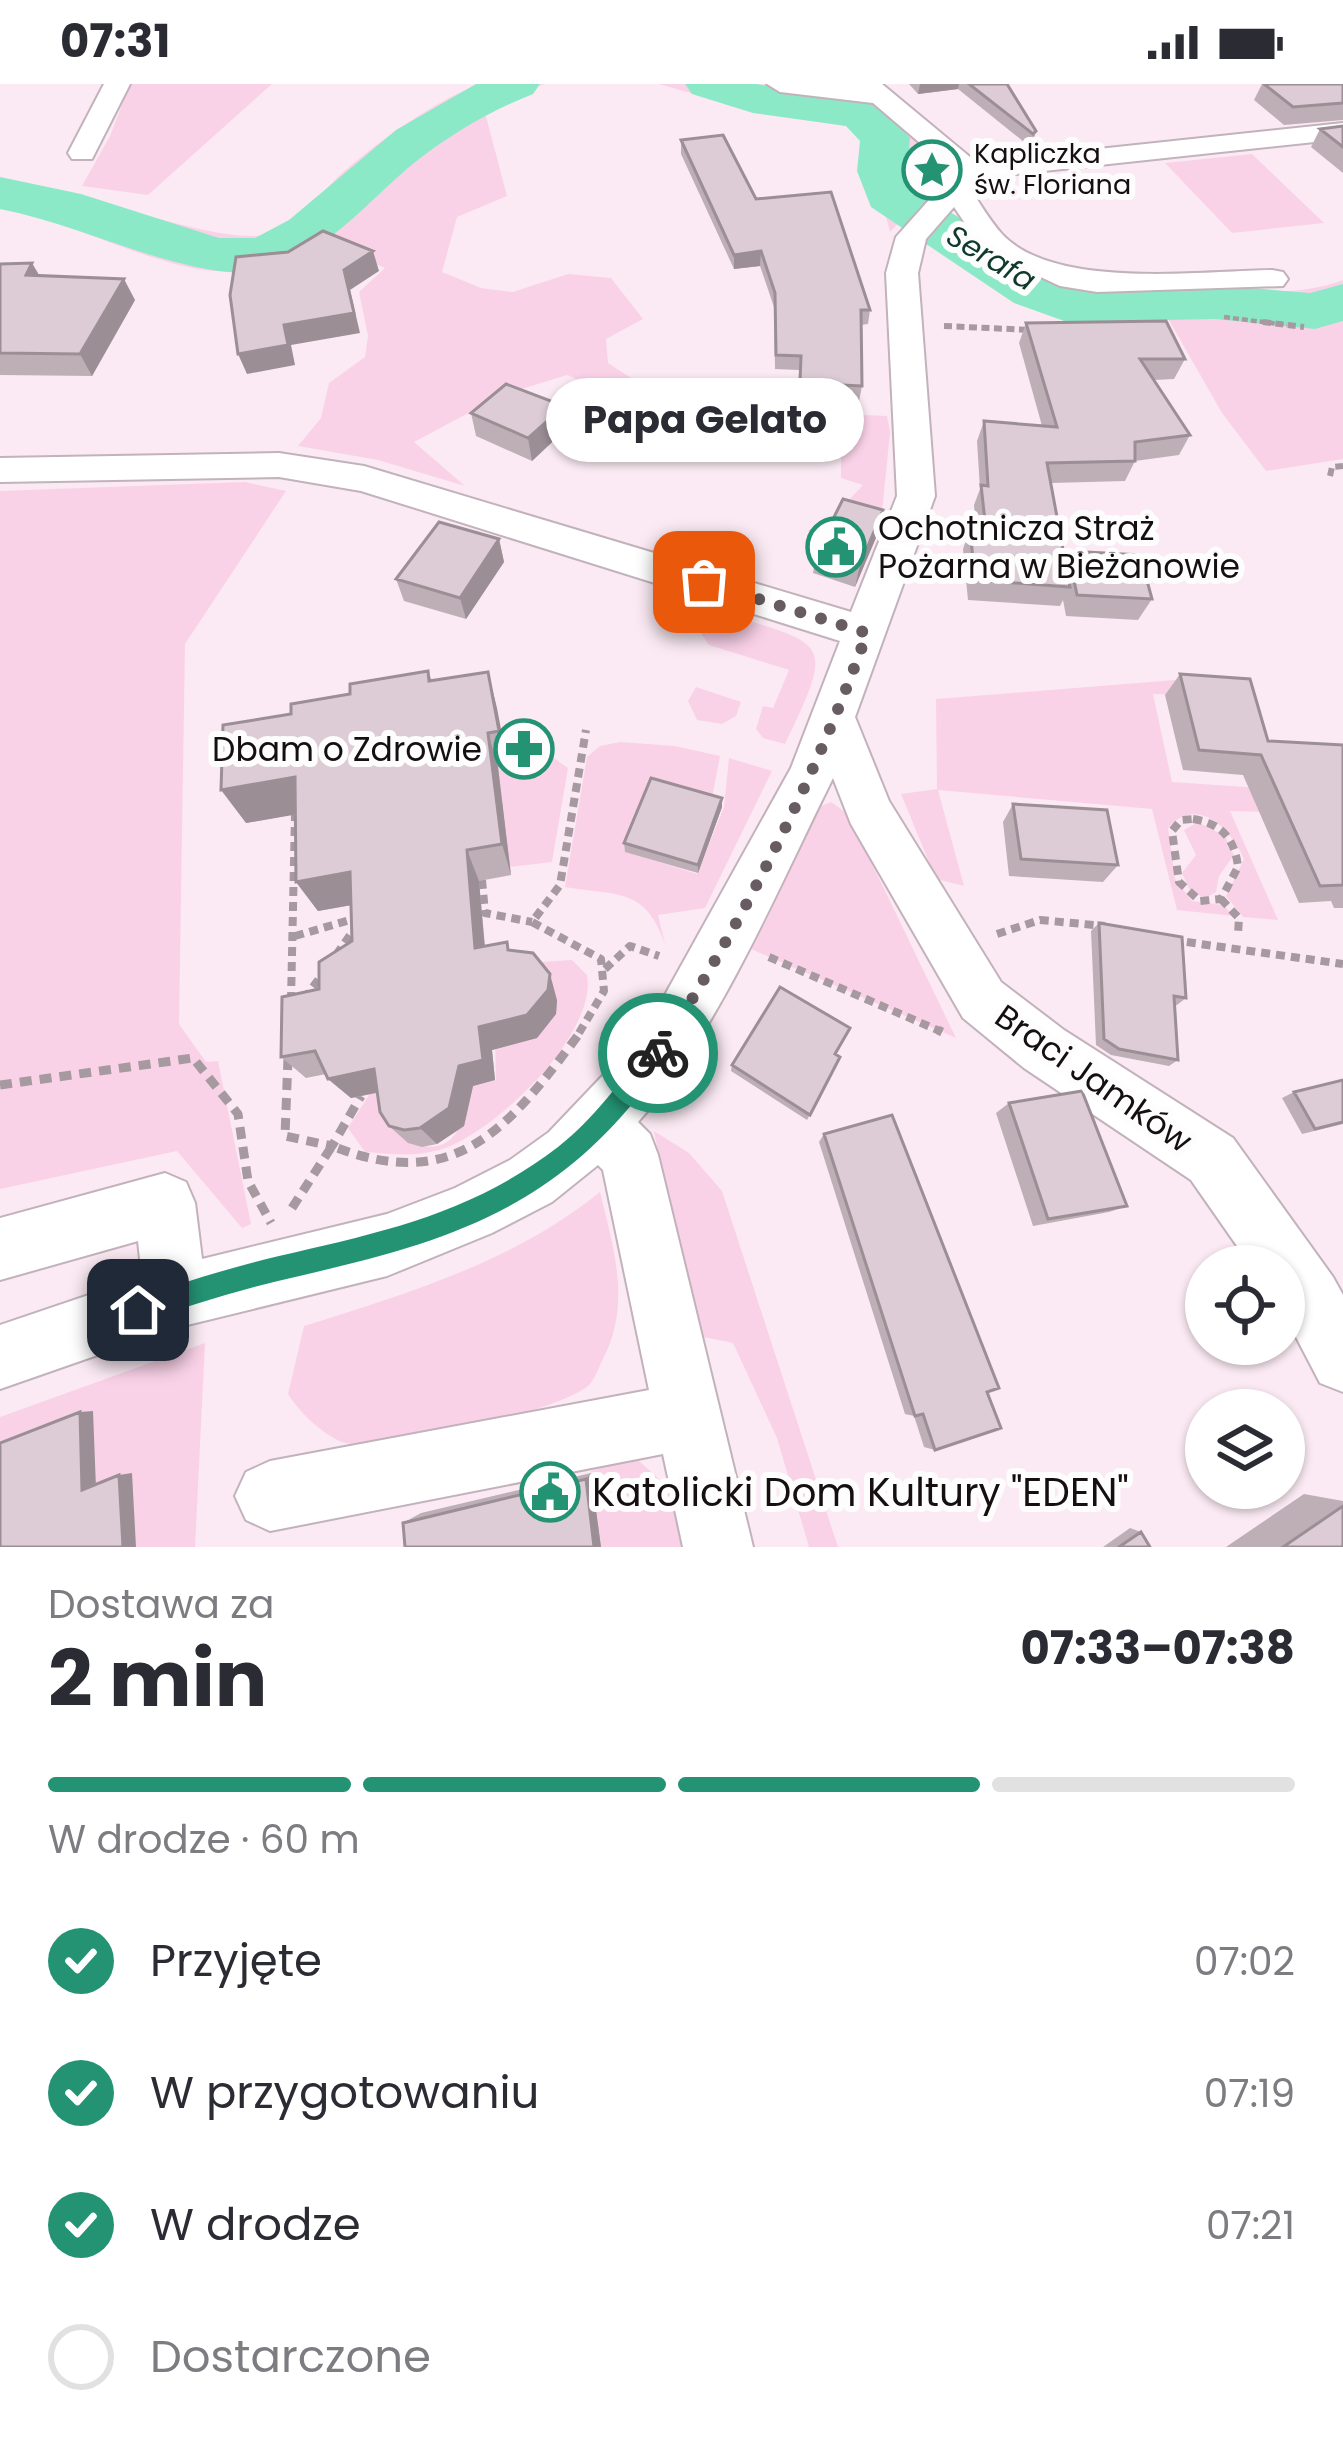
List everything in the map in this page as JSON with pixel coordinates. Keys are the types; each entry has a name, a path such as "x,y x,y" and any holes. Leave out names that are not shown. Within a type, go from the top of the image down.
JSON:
{"street":[{"path":"82,153 117,84"},
{"path":"780,84 873,90 957,188 994,244 1060,277 1097,283 1271,279"},
{"path":"0,1358 175,1297 411,1237 531,1181 600,1125 648,1069 686,1011 812,773 916,496 902,273 911,237 957,188 1343,131"},
{"path":"0,470 279,465 364,479 867,633"},
{"name":"Braci Jamków","path":"834,719 868,810 982,1000 1043,1049 1212,1160 1311,1299 1343,1360"},
{"path":"600,1125 629,1155 718,1547"},
{"path":"0,1249 165,1203 175,1297"},
{"path":"270,1496 686,1416"}],"path":[{"path":"1216,316 1304,327"},
{"path":"943,326 1034,330"},
{"path":"1330,476 1332,467 1343,466"},
{"path":"532,922 560,885 586,730"},
{"path":"295,814 290,1018 363,916 364,903"},
{"path":"1181,820 1207,820 1230,837 1238,867 1221,899 1200,901 1179,882 1172,831 1181,820"},
{"path":"482,880 485,913"},
{"path":"1221,899 1239,918 1238,934"},
{"path":"289,1042 285,1136 332,1146 365,1161 411,1166 466,1150 509,1116 552,1070 605,990 605,969 599,955 532,922 465,907"},
{"path":"295,936 363,916"},
{"path":"980,940 1040,920 1118,929"},
{"path":"1161,938 1343,964"},
{"path":"605,969 630,946 677,965"},
{"path":"770,958 898,1013"},
{"path":"0,1085 193,1058 238,1114 248,1181 278,1234"},
{"path":"292,1208 361,1096"}],"shaded area":[{"path":"130,84 272,84 148,195 82,186 110,136"},
{"path":"545,84 483,105 507,196 457,217 442,272 481,288 513,292 568,274 611,278 643,319 606,339 608,363 645,387 631,402 567,375 502,395 414,442 465,486 378,460 298,446 321,418 329,383 365,357 368,336 359,292 385,268 331,245 258,268 206,270 0,209 0,181 216,232 271,234 298,219 364,155 445,100 480,85"},
{"path":"659,84 772,87 858,101 887,114 930,151 868,145 858,128 757,112"},
{"path":"870,154 932,160 939,173 930,190 890,232"},
{"path":"1252,154 1324,223 1232,233 1165,163"},
{"path":"960,211 1012,265 1062,286 1285,291 1343,280 1343,459 1266,471 1222,413 1166,315 1101,317 1014,292 932,242"},
{"path":"841,414 887,416 890,432 880,533 840,522 831,538 807,531 831,519 863,485 841,478"},
{"path":"245,482 286,491 185,644 179,1024 206,1062 218,1061 251,1224 242,1228 177,1151 0,1189 0,491"},
{"path":"721,612 783,632 812,651 812,683 785,744 763,738 756,729 763,706 773,708 789,670 709,645 700,632"},
{"path":"1225,676 1244,689 1237,697 1153,694 1172,782 1276,789 1266,812 1230,811 1278,920 1243,917 1226,896 1244,859 1222,827 1202,815 1179,818 1168,828 1175,879 1192,901 1223,905 1234,916 1177,910 1152,809 938,790 964,886 936,879 901,794 937,789 936,699"},
{"path":"696,687 741,702 736,716 722,724 697,720 688,701"},
{"path":"620,742 675,746 720,756 711,803 625,851 697,874 724,807 729,758 772,771 705,908 658,915 665,944 639,903 615,894 565,887 587,757 600,746"},
{"path":"554,758 568,768 552,862 510,867 498,767"},
{"path":"831,802 848,814 956,1038 744,946 814,809"},
{"path":"1198,822 1225,836 1234,855 1219,876 1216,892 1206,898 1190,891 1182,873 1196,855 1184,830"},
{"path":"572,960 587,975 586,999 576,1025 559,1052 512,1104 461,1141 439,1150 365,1152 348,1128 378,1081 407,1142 436,1146 454,1136 469,1087 496,1080 495,1039 540,1030 556,1014 540,962"},
{"path":"654,1131 689,1153 722,1191 838,1547 809,1547 777,1438 733,1343 693,1335"},
{"path":"600,1192 615,1256 618,1298 611,1340 589,1385 544,1406 469,1428 361,1444 342,1442 326,1433 288,1394 304,1326 459,1273 532,1238"},
{"path":"205,1343 195,1547 0,1547 0,1417"},
{"path":"596,1451 637,1459 681,1499 692,1547 601,1547 591,1471 599,1469"}],"building":[{"path":"969,84 1007,84 1036,131 1033,134"},
{"path":"1264,84 1343,84 1343,103 1293,107"},
{"path":"1343,126 1343,147 1320,129"},
{"path":"723,135 756,199 831,192 870,310 861,310 862,386 800,383 801,356 776,355 775,293 761,251 734,255 681,140"},
{"path":"323,231 373,251 344,270 354,313 284,325 288,345 238,354 230,295 236,257 288,252"},
{"path":"32,263 26,275 124,279 80,354 0,353 0,264"},
{"path":"1166,321 1185,359 1140,359 1190,435 1135,442 1135,461 1047,463 1070,587 975,580 970,529 986,530 981,485 988,486 984,421 1057,427 1026,323"},
{"path":"506,384 564,406 528,438 471,413"},
{"path":"843,499 883,510 860,565 817,551"},
{"path":"439,522 499,539 460,598 396,579"},
{"path":"1068,551 1140,555 1152,599 1077,595"},
{"path":"428,671 429,681 488,672 499,731 488,733 502,844 467,850 475,948 507,942 508,950 533,953 550,974 548,990 527,1015 479,1027 483,1060 459,1066 449,1108 420,1128 404,1130 389,1126 380,1112 374,1069 328,1079 315,1051 281,1057 282,997 319,989 319,962 352,941 350,872 296,882 295,777 221,790 223,725 291,714 291,704 350,694 350,684"},
{"path":"1180,674 1250,679 1268,741 1343,745 1343,885 1320,886 1261,755 1199,750"},
{"path":"651,778 722,798 698,865 624,843"},
{"path":"1013,804 1107,810 1118,865 1021,859"},
{"path":"1099,923 1182,937 1186,998 1174,996 1178,1060 1119,1049 1104,1039"},
{"path":"780,987 850,1028 810,1115 732,1065"},
{"path":"1343,1080 1343,1122 1315,1129 1294,1092"},
{"path":"1082,1091 1127,1206 1048,1219 1009,1103"},
{"path":"892,1115 999,1388 987,1392 1001,1428 935,1450 923,1414 915,1416 824,1134"},
{"path":"80,1412 82,1490 119,1475 123,1547 0,1547 0,1443"},
{"name":"Katolicki Dom Kultury \"EDEN\"","path":"586,1479 594,1547 405,1547 403,1523"},
{"path":"1343,1506 1343,1547 1283,1547"},
{"path":"1141,1532 1150,1547 1119,1547"}],"waterway":[{"name":"Serafa","path":"0,193 62,205 213,254 266,253 308,232 430,129 517,84"},
{"name":"Serafa","path":"708,84 770,103 860,113 885,138 882,171 889,196 1034,291 1067,304 1215,302 1315,311 1343,301"}],"way so far":[{"path":"658,1053 686,1011 812,773 867,633 704,582"}],"place":[{"name":"Kapliczka św. Floriana","path":"932,170"},
{"name":"Ochotnicza Straż Pożarna w Bieżanowie","path":"836,547"},
{"name":"Papa Gelato","path":"704,582"},
{"name":"Dbam o Zdrowie","path":"524,749"},
{"name":"Katolicki Dom Kultury \"EDEN\"","path":"550,1492"}],"route":[{"path":"138,1310 274,1269 387,1245 471,1212 531,1181 570,1153 600,1125 658,1053"}]}
